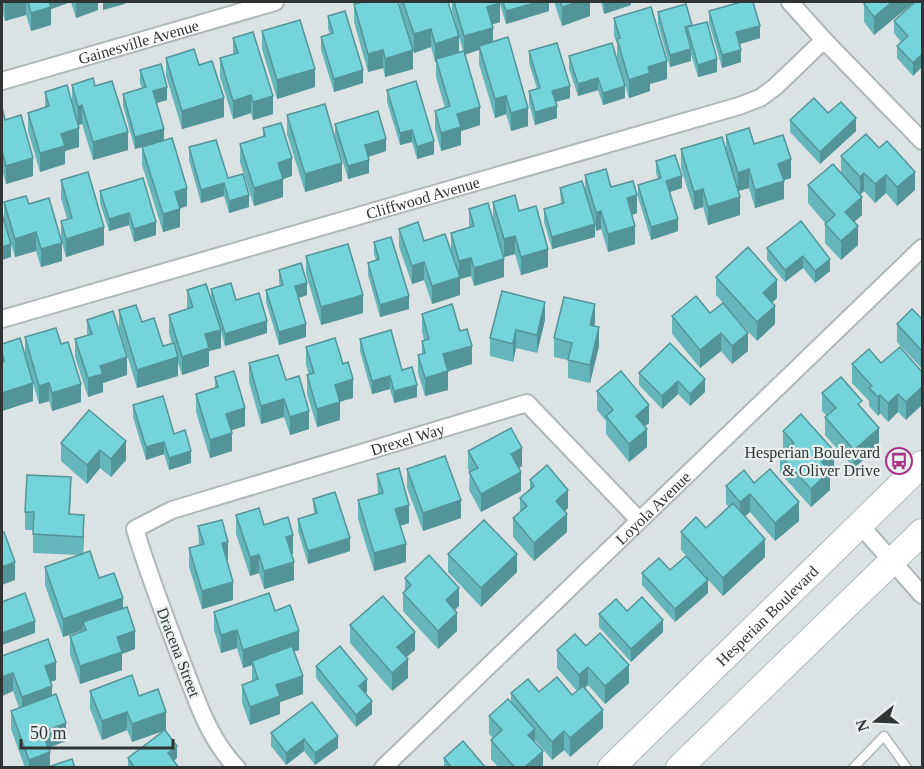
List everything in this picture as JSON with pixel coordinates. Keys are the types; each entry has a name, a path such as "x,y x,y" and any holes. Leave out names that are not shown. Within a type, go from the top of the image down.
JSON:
{"main road":[{"name":"Hesperian Boulevard","path":"611,768 922,464"},
{"path":"679,768 922,532"}],"street":[{"name":"Gainesville Avenue","path":"2,81 276,2"},
{"path":"790,2 922,141"},
{"name":"Cliffwood Avenue","path":"2,319 740,106 760,98 775,87 824,40"},
{"name":"Loyola Avenue","path":"383,768 922,248"},
{"name":"Drexel Way","path":"135,529 172,510 527,404 639,520"},
{"path":"860,525 922,595"},
{"name":"Dracena Street","path":"135,529 147,569 201,710 214,740 237,768"}],"lane":[{"path":"853,768 884,736 907,768"}],"building":[{"path":"28,2 49,2 51,7 31,13"},
{"path":"398,2 413,50 385,59 383,50 368,54 354,4"},
{"path":"403,2 448,2 459,36 435,44 431,29 414,34"},
{"path":"454,2 500,2 487,7 493,28 464,36"},
{"path":"503,2 538,2 506,11"},
{"path":"560,2 579,2 562,7"},
{"path":"741,2 753,2 760,26 736,32 741,50 722,55 709,11"},
{"path":"892,2 874,17 864,4"},
{"path":"915,2 922,3 922,54 913,63 897,46 908,36 894,21"},
{"path":"686,4 692,25 685,27 691,49 670,55 658,12"},
{"path":"651,7 667,61 648,67 650,73 629,80 617,39 620,38 614,18"},
{"path":"345,11 363,70 334,79 321,37 333,33 328,16"},
{"path":"300,20 315,69 277,80 262,31"},
{"path":"707,22 717,59 698,65 687,27"},
{"path":"253,32 273,96 253,102 251,95 233,101 220,58 238,53 233,38"},
{"path":"508,37 528,108 511,113 506,96 495,99 479,46"},
{"path":"557,43 570,86 552,91 557,106 535,112 529,91 540,88 529,51"},
{"path":"612,43 625,86 603,93 598,78 578,84 569,56"},
{"path":"194,49 199,65 212,61 224,98 182,111 166,58"},
{"path":"464,51 480,107 457,114 461,127 441,133 435,111 450,106 436,59"},
{"path":"161,64 167,87 153,91 164,129 135,137 123,94 146,87 140,70"},
{"path":"93,78 95,86 112,81 128,132 93,142 82,105 78,107 72,85"},
{"path":"416,81 434,141 417,147 412,130 400,133 387,90"},
{"path":"67,85 79,128 61,134 65,146 40,153 28,113 49,106 45,92"},
{"path":"814,98 828,113 841,102 856,118 820,152 790,120"},
{"path":"325,104 342,163 305,174 287,115"},
{"path":"2,107 5,120 21,115 33,158 6,166 2,151"},
{"path":"378,111 386,139 365,145 369,160 348,166 335,124"},
{"path":"281,123 292,158 278,163 283,179 254,188 240,144 265,136 263,128"},
{"path":"749,128 754,144 783,135 791,159 778,164 784,181 755,190 749,169 738,173 726,135"},
{"path":"866,134 879,148 887,141 915,172 897,187 886,175 875,184 864,173 860,177 841,156"},
{"path":"722,137 740,197 708,207 703,189 694,192 681,149"},
{"path":"172,138 187,188 175,192 180,209 163,214 142,147"},
{"path":"216,140 228,178 243,174 249,195 229,201 224,183 201,190 189,147"},
{"path":"675,155 682,176 666,181 678,219 651,227 638,185 661,178 656,161"},
{"path":"833,164 862,197 845,212 858,226 841,241 825,224 835,215 808,185"},
{"path":"606,169 611,187 633,181 637,195 627,198 635,226 608,234 601,211 596,213 585,175"},
{"path":"88,172 104,227 66,239 61,221 72,218 61,180"},
{"path":"143,178 156,222 134,229 129,213 109,219 100,191"},
{"path":"582,181 595,224 552,237 544,209 564,203 560,188"},
{"path":"515,195 519,211 536,206 548,249 521,257 515,236 504,239 493,202"},
{"path":"26,196 29,204 49,198 62,243 41,249 36,232 15,239 4,202"},
{"path":"488,203 504,259 474,268 471,258 459,261 451,233 474,226 469,209"},
{"path":"2,214 11,244 2,247"},
{"path":"801,221 830,259 815,271 803,256 785,270 767,248"},
{"path":"418,222 424,241 445,234 460,277 432,286 424,262 412,266 399,229"},
{"path":"391,237 409,296 380,305 368,263 379,259 374,242"},
{"path":"348,244 363,295 321,307 306,256"},
{"path":"748,247 777,280 763,293 775,306 757,322 716,277"},
{"path":"301,263 307,283 295,286 306,324 279,332 266,290 283,285 279,270"},
{"path":"231,283 236,300 259,293 267,321 225,334 211,289"},
{"path":"206,284 221,330 205,334 209,348 182,357 169,315 193,307 187,290"},
{"path":"502,291 545,302 537,335 516,330 513,344 490,338"},
{"path":"696,296 710,313 723,303 748,333 732,346 721,333 700,350 672,316"},
{"path":"564,297 595,304 590,325 599,327 590,365 568,360 572,343 554,338"},
{"path":"452,304 460,331 467,329 472,346 443,354 448,371 425,378 418,355 425,353 422,341 429,339 422,314"},
{"path":"136,305 142,322 154,318 163,346 174,343 178,357 137,370 119,310"},
{"path":"912,309 922,319 922,351 897,324"},
{"path":"113,311 127,357 100,366 103,374 88,378 75,339 92,334 87,320"},
{"path":"56,328 61,344 68,342 81,384 52,393 49,383 39,386 25,337"},
{"path":"391,330 402,370 412,367 417,385 394,391 390,376 372,381 360,339"},
{"path":"20,338 33,383 2,393 2,362 4,361 2,344"},
{"path":"335,338 343,364 348,362 353,379 335,385 340,402 317,409 307,375 314,373 306,347"},
{"path":"670,343 705,379 690,394 678,381 662,396 639,373"},
{"path":"900,347 922,372 922,387 906,402 898,394 888,403 869,388 872,386 852,364 869,349 881,363"},
{"path":"278,355 286,380 299,376 309,411 290,417 284,399 261,406 249,363"},
{"path":"234,371 245,408 226,414 232,433 210,440 196,394 218,387 215,377"},
{"path":"621,371 649,405 636,416 647,429 629,444 606,416 613,410 597,391"},
{"path":"841,377 862,401 858,404 879,428 854,450 825,417 836,408 822,393"},
{"path":"163,396 174,434 185,430 191,451 169,458 164,442 146,447 133,405"},
{"path":"89,410 126,441 111,459 100,450 87,465 61,443"},
{"path":"801,414 834,451 822,462 830,471 811,489 780,455 794,443 783,431"},
{"path":"511,428 522,448 511,454 521,472 481,494 469,472 478,468 468,451"},
{"path":"445,456 461,500 423,513 407,469"},
{"path":"547,465 568,490 556,501 567,514 534,543 513,518 527,506 520,498 534,486 530,480"},
{"path":"399,468 409,505 395,509 406,544 374,553 358,500 383,493 377,474"},
{"path":"770,469 799,502 775,523 750,494 740,502 726,486 744,470 754,483"},
{"path":"27,475 71,477 69,514 84,515 83,537 33,534 34,512 25,512"},
{"path":"335,492 350,538 308,551 298,519 317,513 313,499"},
{"path":"733,503 765,539 723,578 681,532 696,517 706,528"},
{"path":"259,508 264,525 288,517 293,535 286,537 294,562 264,571 259,555 250,557 236,515"},
{"path":"222,520 228,542 222,543 233,582 202,591 189,548 204,544 198,526"},
{"path":"484,520 517,554 481,588 448,554"},
{"path":"4,532 15,562 2,567 2,533"},
{"path":"90,551 99,578 114,573 123,598 63,619 45,567"},
{"path":"429,555 459,588 446,600 457,613 438,631 403,593 411,585 405,578"},
{"path":"686,556 708,580 675,609 642,573 659,558 670,570"},
{"path":"25,593 35,621 2,633 2,602"},
{"path":"269,593 275,611 290,605 299,631 243,650 237,630 221,635 214,612"},
{"path":"383,596 415,632 397,647 408,659 392,673 350,625"},
{"path":"642,597 663,620 631,649 599,614 616,599 627,611"},
{"path":"127,607 135,631 117,637 122,652 80,666 70,636 86,630 83,622"},
{"path":"600,633 629,665 605,686 588,667 579,675 557,650 575,634 586,646"},
{"path":"48,639 56,662 45,666 52,686 22,697 13,673 2,677 2,656"},
{"path":"292,646 303,676 276,685 280,696 250,707 242,685 258,679 252,661"},
{"path":"340,646 367,679 359,686 372,701 356,715 316,666"},
{"path":"132,675 139,696 158,689 166,712 132,724 127,712 102,721 90,691"},
{"path":"557,677 572,695 583,686 603,710 570,738 564,731 552,742 511,693 528,679 539,692"},
{"path":"56,694 66,723 42,732 50,752 29,760 11,711"},
{"path":"508,699 535,729 528,735 543,751 524,768 515,768 491,740 502,730 489,716"},
{"path":"312,702 338,736 315,753 304,739 286,753 271,733"},
{"path":"165,730 177,746 168,753 179,768 135,768 128,758"},
{"path":"463,741 486,768 452,768 444,758"},
{"path":"72,759 75,768 52,768 51,766"}],"place":[{"name":"Hesperian Boulevard & Oliver Drive","path":"899,461"}]}
